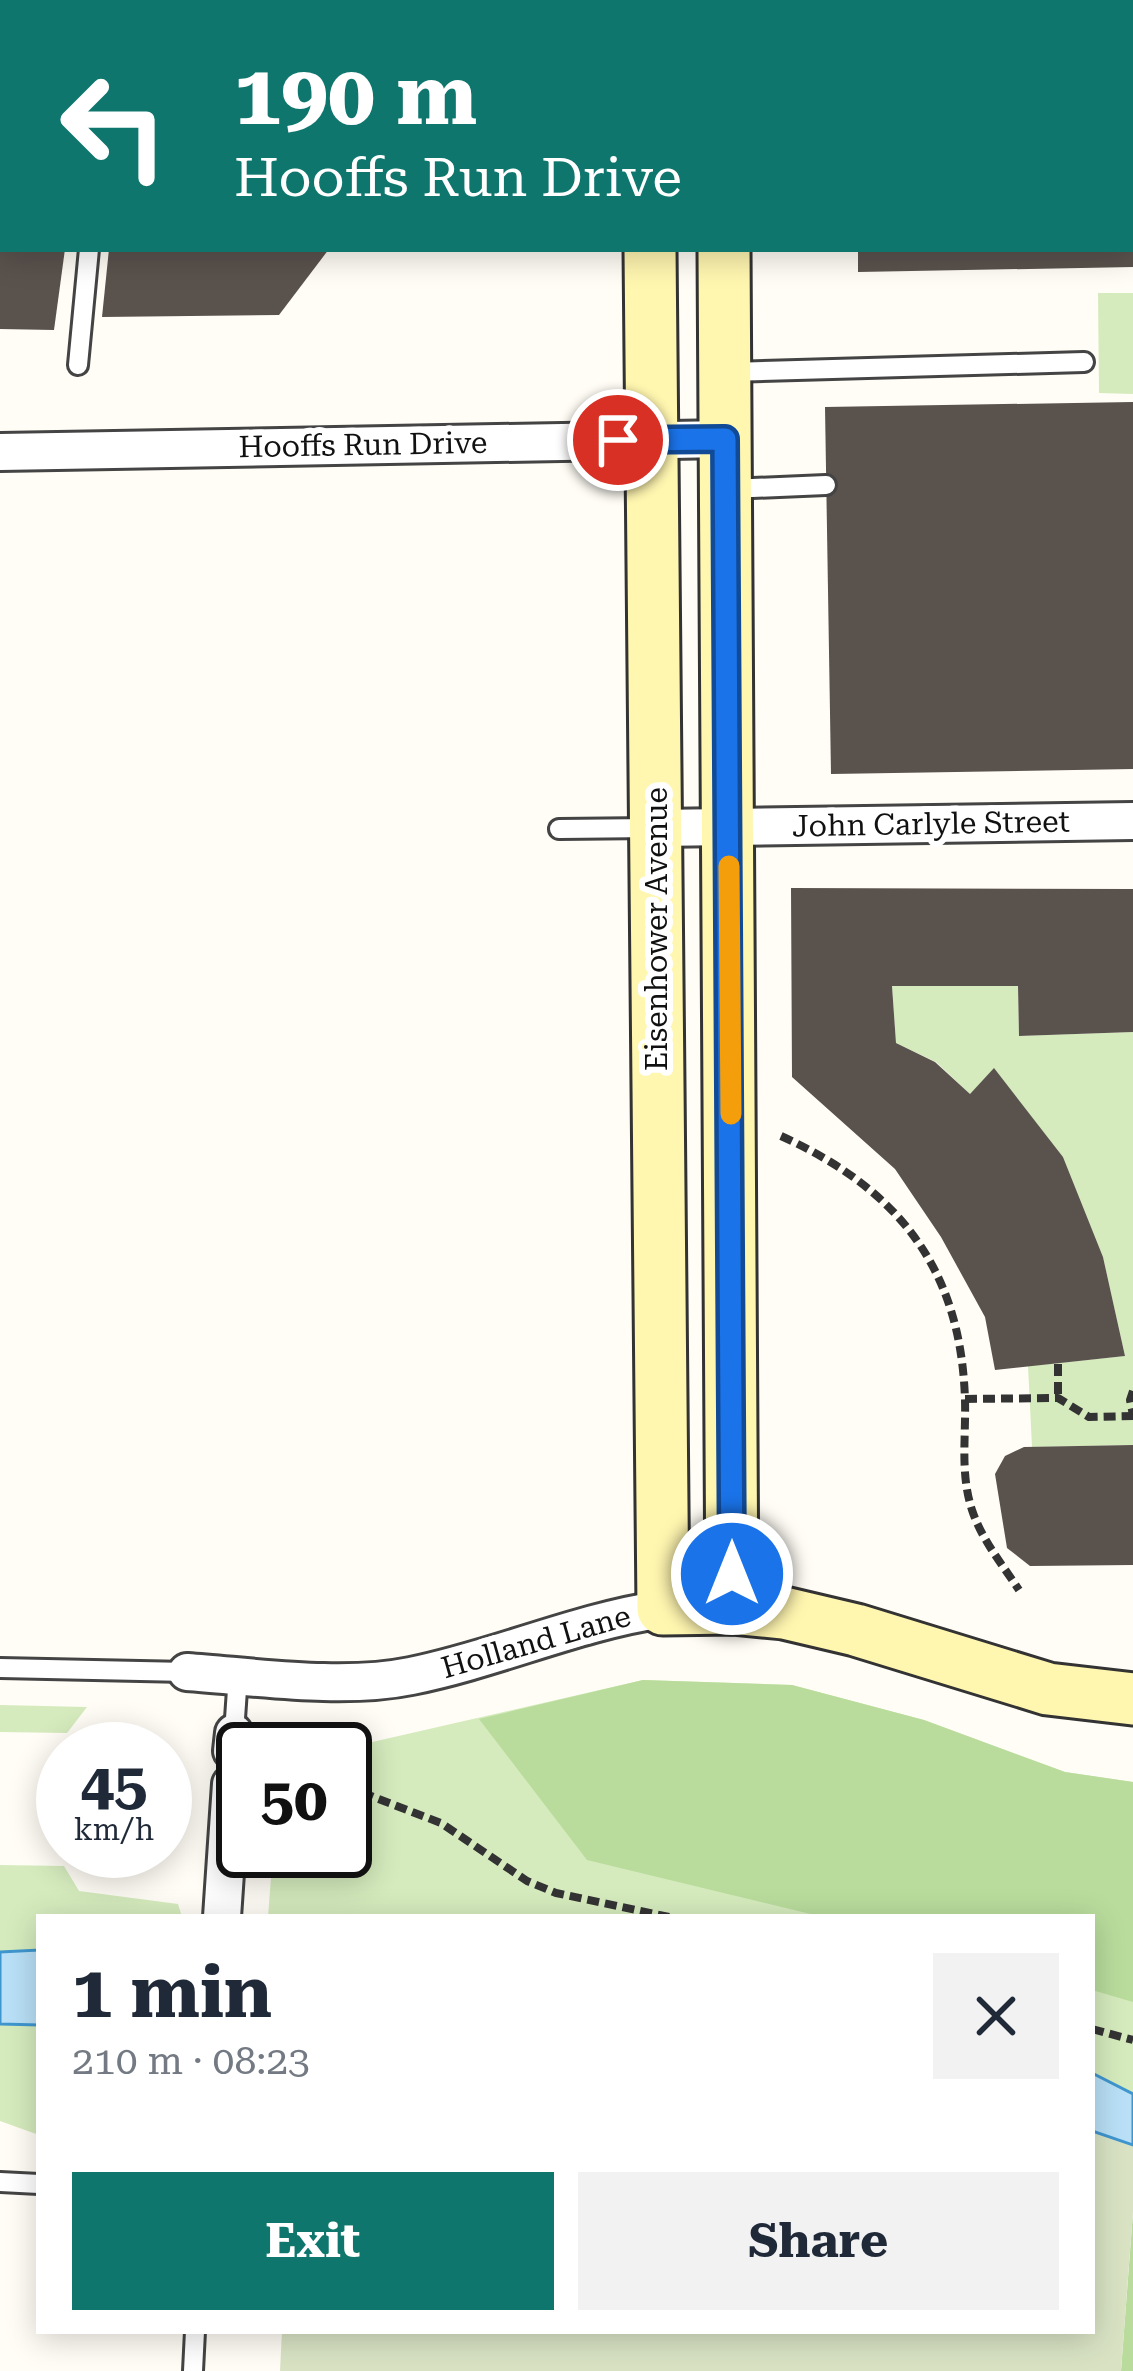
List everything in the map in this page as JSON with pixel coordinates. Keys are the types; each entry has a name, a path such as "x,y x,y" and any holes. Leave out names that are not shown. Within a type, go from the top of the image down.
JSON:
{"main road":[{"name":"Eisenhower Avenue","path":"650,252 662,1609"},
{"path":"724,252 732,1608"},
{"name":"Holland Lane","path":"662,1609 784,1613 1048,1689 1133,1699"}],"street":[{"name":"Hooffs Run Drive","path":"0,452 654,440 725,464"},
{"name":"John Carlyle Street","path":"656,828 1133,821"},
{"name":"Holland Lane","path":"188,1672 344,1680 407,1677 614,1616 662,1609"},
{"path":"222,1914 224,1878"}],"lane":[{"path":"78,365 89,252"},
{"path":"725,372 1084,362"},
{"path":"725,464 826,485"},
{"path":"559,829 656,828"},
{"name":"Holland Lane","path":"0,1668 188,1672"},
{"path":"235,1722 238,1676"},
{"path":"0,2182 36,2184"},
{"path":"193,2371 195,2334"}],"path":[{"path":"781,1136 842,1166 867,1185 919,1242 954,1322 965,1400 963,1456 971,1507 984,1538 1019,1590"},
{"path":"1058,1364 1058,1398"},
{"path":"965,1400 1058,1398 1089,1417 1133,1415 1133,1391"},
{"path":"372,1796 441,1823 526,1881 556,1893 655,1914"},
{"path":"1095,2030 1133,2040"}],"green space":[{"path":"1098,293 1133,293 1133,394 1099,393"},
{"path":"892,986 1018,986 1019,1036 1133,1032 1133,1445 1032,1447 1028,1366 1125,1356 1103,1257 1063,1157 994,1069 970,1094 936,1062 896,1043"},
{"path":"643,1680 792,1685 924,1720 1065,1772 1133,1782 1133,2094 1095,2075 1095,1914 268,1914 271,1878 372,1878 372,1742"},
{"path":"643,1680 792,1685 924,1720 1065,1772 1133,1782 1133,2002 1095,1991 1095,1914 811,1914 587,1860 479,1719"},
{"path":"0,1705 87,1707 75,1722 36,1722 36,1733 0,1732"},
{"path":"0,1865 36,1866 36,1878 71,1878 79,1891 178,1904 181,1914 36,1914 36,1950 0,1952"},
{"path":"0,2024 36,2025 36,2134 0,2121"},
{"path":"1095,2132 1133,2145 1121,2371 280,2371 282,2334 1095,2334"},
{"path":"1133,2212 1133,2371 1121,2371"}],"water":[{"path":"36,1950 36,2025 0,2024 0,1952"},
{"path":"1095,2075 1133,2094 1133,2145 1095,2132"}],"building":[{"path":"0,252 65,252 54,330 0,329"},
{"path":"109,252 327,252 279,315 102,317"},
{"path":"858,252 1133,252 1133,267 858,272"},
{"path":"1133,402 1133,769 831,774 825,407"},
{"path":"791,888 1133,889 1133,1032 1019,1036 1018,986 892,986 896,1043 935,1062 970,1094 994,1068 1063,1157 1103,1257 1125,1356 995,1370 985,1317 941,1237 895,1169 792,1077"},
{"path":"1133,1445 1133,1565 1030,1566 1007,1548 995,1474 1005,1456 1024,1447"}],"slow traffic":[{"path":"729,866 731,1114"}],"route":[{"path":"618,440 725,439 732,1574"}]}
